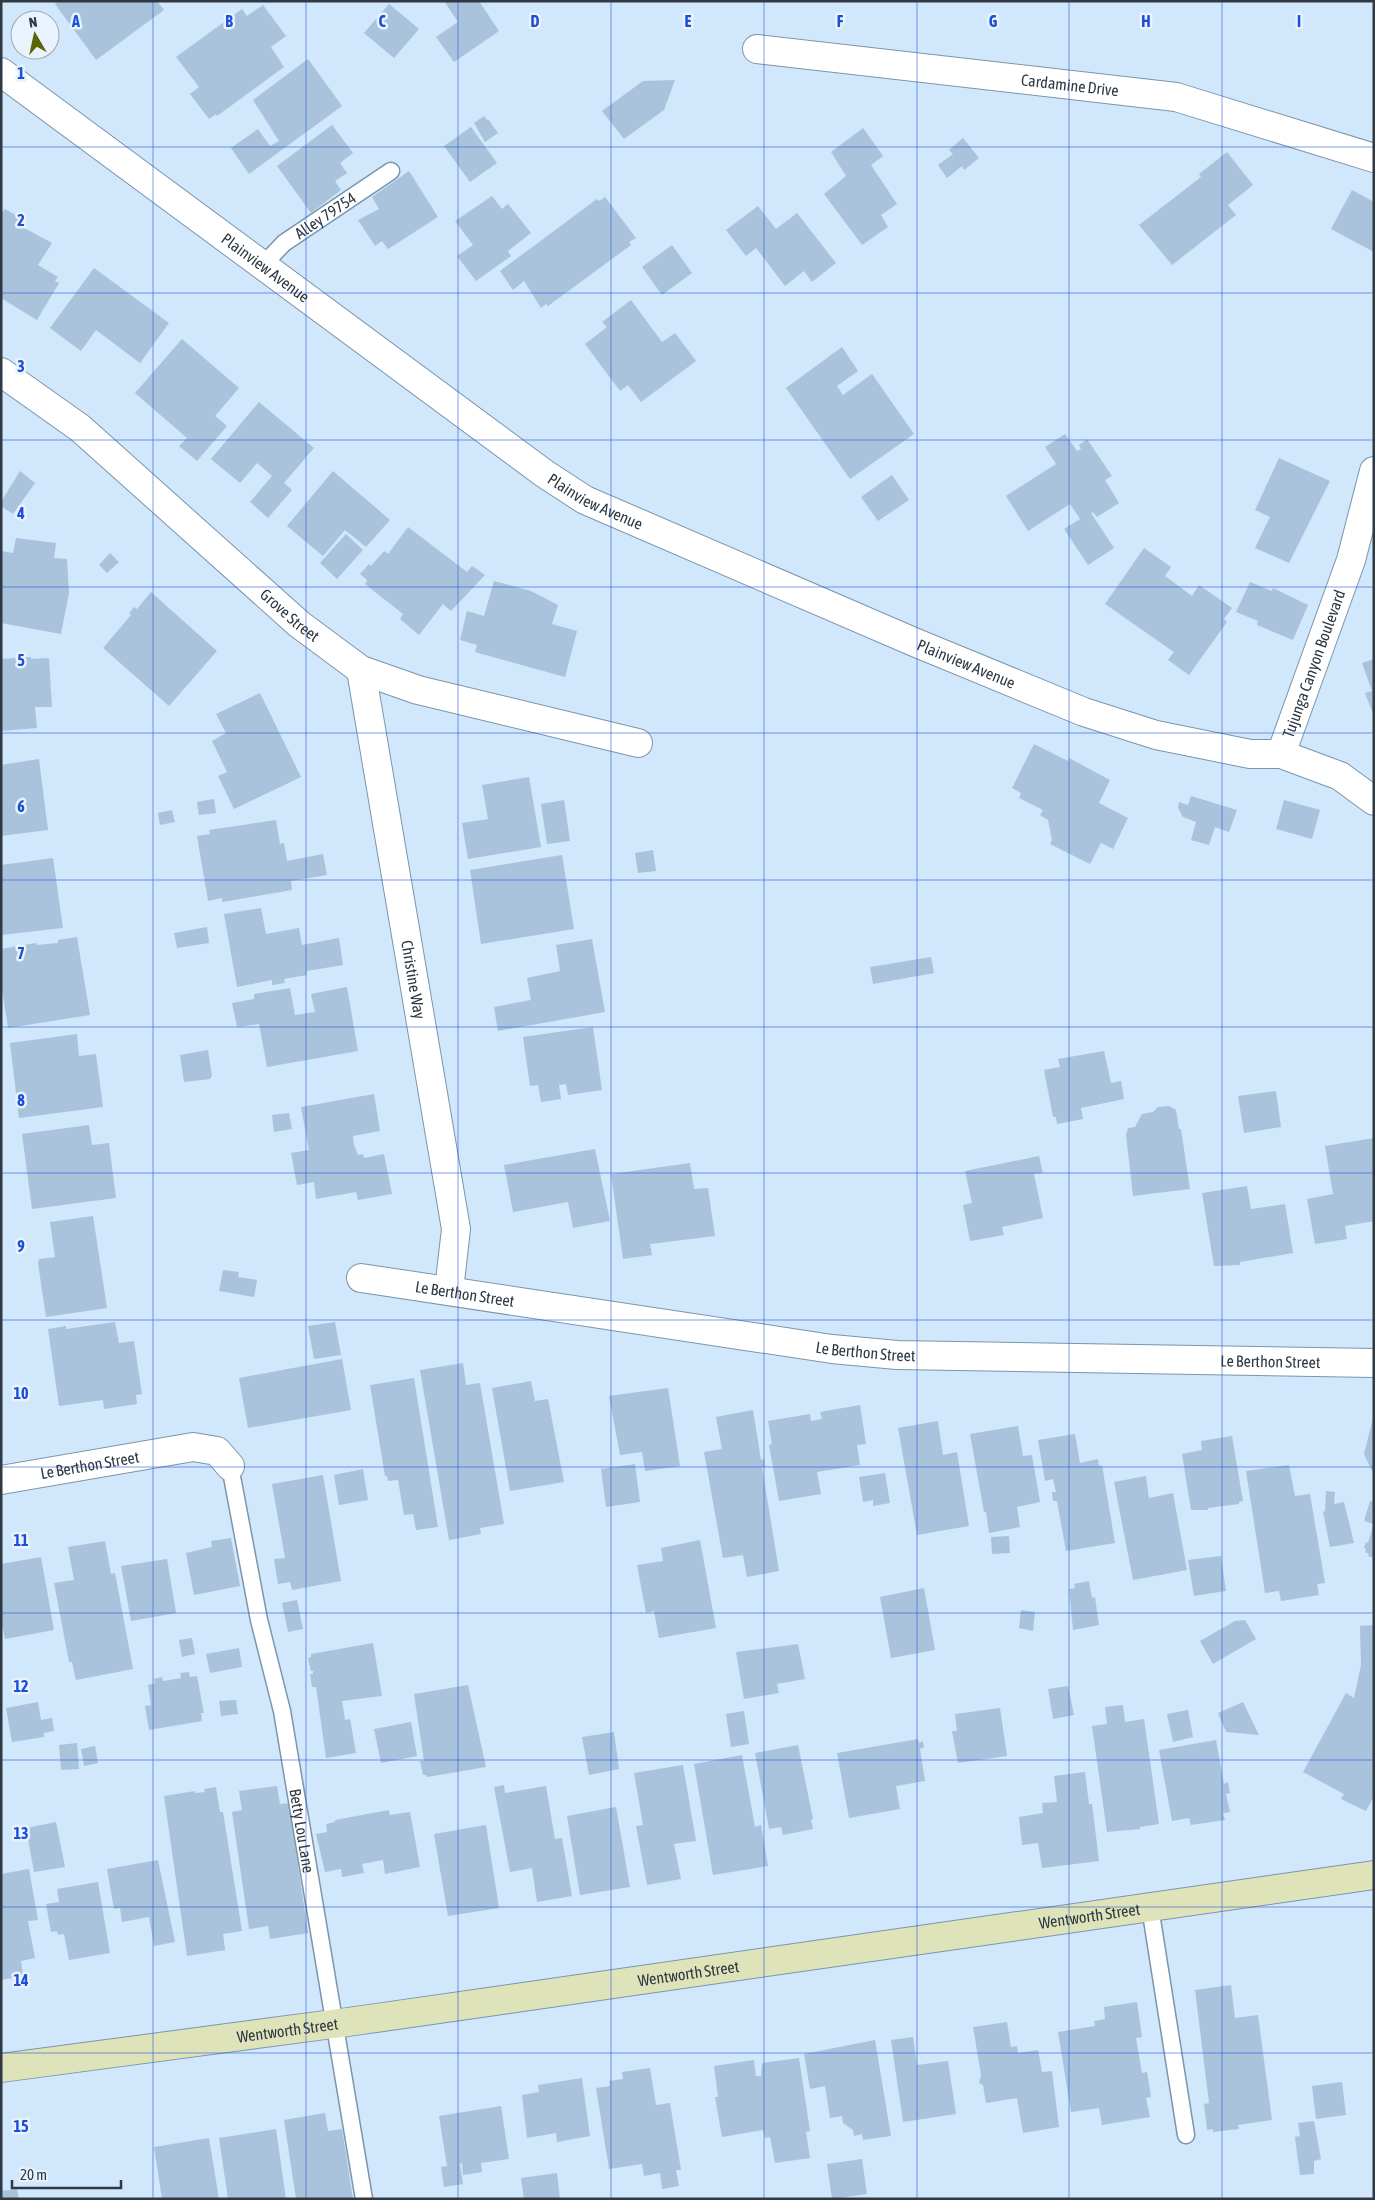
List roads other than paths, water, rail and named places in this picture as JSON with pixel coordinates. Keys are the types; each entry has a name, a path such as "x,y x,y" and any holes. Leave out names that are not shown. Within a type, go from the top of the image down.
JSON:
{"street":[{"name":"Cardamine Drive","path":"757,48 1176,97 1374,158"},
{"name":"Plainview Avenue","path":"1,72 545,474 585,500 905,638 1084,712 1165,737 1250,754 1280,754"},
{"name":"Grove Street","path":"5,382 80,428 300,624 360,670 418,690 638,743"},
{"name":"Tujunga Canyon Boulevard","path":"1374,471 1351,560 1280,754 1340,776 1374,801"},
{"name":"Christine Way","path":"360,670 456,1229 449,1290"},
{"name":"Le Berthon Street","path":"361,1278 832,1349 897,1355 1374,1363"},
{"name":"Le Berthon Street","path":"1,1480 193,1447 217,1451 230,1466"},
{"name":"Wentworth Street","path":"1,2068 334,2023 1374,1875"}],"lane":[{"name":"Alley 79754","path":"263,265 284,243 390,171"},
{"name":"Betty Lou Lane","path":"230,1466 259,1620 282,1711 364,2199"},
{"path":"1150,1907 1186,2135"}]}
